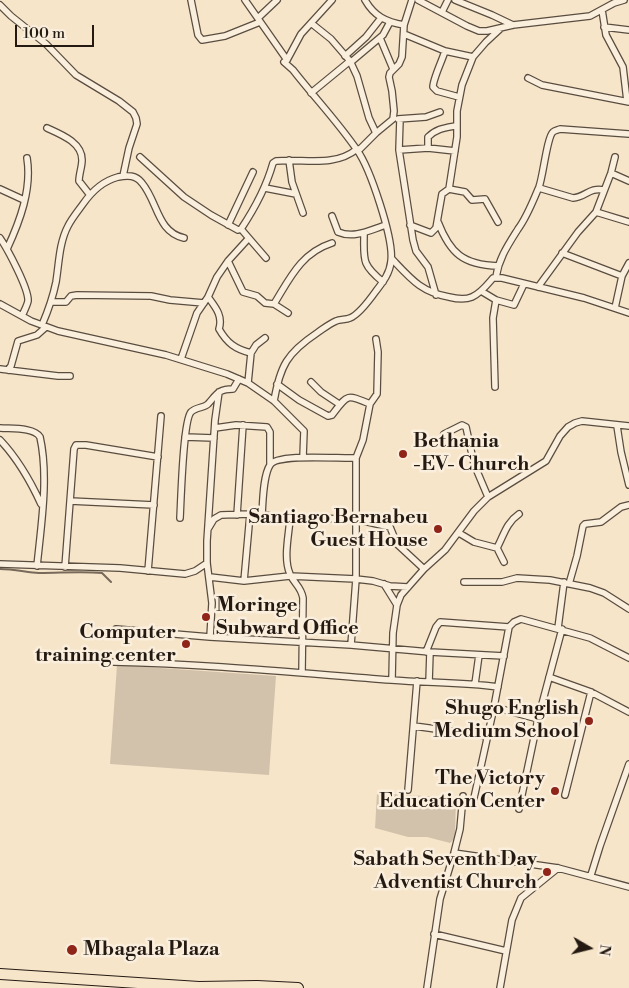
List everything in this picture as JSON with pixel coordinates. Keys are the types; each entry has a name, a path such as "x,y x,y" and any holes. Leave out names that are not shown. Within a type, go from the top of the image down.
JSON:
{"highway":[{"path":"0,974 199,986 298,988"}],"street":[{"path":"191,0 198,35 202,40 225,36 259,20 277,0"},
{"path":"244,0 287,60"},
{"path":"274,401 277,384 284,365 297,348 336,320 352,318 370,300 383,282 390,269 392,259 386,225 369,173 358,150 284,62 287,60 301,34 332,0"},
{"path":"364,0 369,8 381,18 404,25"},
{"path":"412,0 404,25 402,57 389,77 412,240 416,251 428,268 436,295"},
{"path":"418,0 478,31 590,16 615,1 624,0"},
{"path":"442,12 448,0"},
{"path":"455,0 512,25"},
{"path":"0,6 46,44 76,75 119,101 133,112 137,124 123,176"},
{"path":"528,78 542,85 628,101 623,67 608,41 602,10"},
{"path":"345,56 366,37 381,18"},
{"path":"311,93 380,38 390,22"},
{"path":"312,23 331,39 350,62 357,76 369,118 376,133"},
{"path":"604,27 629,30"},
{"path":"449,190 455,151 455,126 459,98 467,70 473,57 500,29"},
{"path":"404,34 445,51 473,57"},
{"path":"380,38 393,69"},
{"path":"445,51 440,68 434,79 433,87 459,98"},
{"path":"241,229 265,188 273,163 276,161 327,161 358,150 376,133 396,119 426,117 440,112"},
{"path":"428,148 428,137 434,132 441,128 455,126"},
{"path":"47,128 69,139 77,148 82,156 79,181 90,195"},
{"path":"496,278 503,253 519,228 538,188 544,171 552,132 560,129 629,134"},
{"path":"399,150 428,148 455,151"},
{"path":"538,287 562,253 596,212 615,157"},
{"path":"8,249 24,200 28,180 26,158"},
{"path":"140,158 184,197 228,225 238,230 241,229"},
{"path":"289,160 296,194 303,213"},
{"path":"228,225 253,172"},
{"path":"611,173 629,181"},
{"path":"8,370 11,366 18,341 38,335 44,326 51,302 62,241 67,227 90,195 106,182 123,176 131,176 138,179 149,193 158,217 174,236 184,238"},
{"path":"265,188 296,194"},
{"path":"538,188 573,198 578,198 596,188 604,190"},
{"path":"0,189 24,200"},
{"path":"410,225 431,234 434,232 442,194 449,190 465,192 472,200 485,199 498,222"},
{"path":"596,212 629,222"},
{"path":"332,216 338,232 344,234 364,233 386,225"},
{"path":"437,220 449,246 459,255 479,264 498,266"},
{"path":"241,229 266,258"},
{"path":"364,233 365,261 369,270 383,282"},
{"path":"0,238 8,249 27,293 28,301 22,316"},
{"path":"181,359 197,313 206,300 217,277 228,261 248,239"},
{"path":"274,304 298,264 321,246 332,243"},
{"path":"562,253 622,276"},
{"path":"392,259 416,283 436,295 466,299 474,296 493,278 496,278 578,296 629,313"},
{"path":"228,261 243,292 257,296 265,303 274,304 288,313"},
{"path":"615,308 622,276 629,263"},
{"path":"481,291 496,300 514,305 524,284"},
{"path":"51,302 66,302 73,295 151,296 170,300 206,300"},
{"path":"206,300 220,317 220,329 232,346 251,352"},
{"path":"495,387 493,327 496,300"},
{"path":"0,304 44,326 181,359 239,379 274,401 304,431 303,458"},
{"path":"248,384 251,352 265,338"},
{"path":"351,645 356,579 356,458 363,440 370,404 377,394 376,339"},
{"path":"0,369 70,376"},
{"path":"180,518 185,437 190,414 193,410 208,404 213,396 233,389 239,379"},
{"path":"311,382 321,392 339,404"},
{"path":"277,384 299,400 328,416 332,415 339,404 348,396 353,396 370,404"},
{"path":"210,637 212,603 207,563 208,529 214,428 220,392"},
{"path":"148,571 162,416"},
{"path":"392,680 393,633 397,605 401,595 424,569 445,550 474,511 488,497 546,461 560,436 575,423 582,421 629,426"},
{"path":"214,428 243,425 267,427 270,432 270,463 264,489 262,514"},
{"path":"237,514 243,425"},
{"path":"444,434 462,425 466,426 474,464 488,497"},
{"path":"617,426 629,485"},
{"path":"0,428 26,430 38,434 41,443 43,466 42,506 37,566"},
{"path":"185,437 214,438"},
{"path":"0,440 26,474 42,506"},
{"path":"65,567 74,449 76,445 158,457"},
{"path":"270,463 276,460 303,458 356,458"},
{"path":"70,501 154,504"},
{"path":"519,809 560,629 567,583 577,556 583,526 585,524 601,522 621,506 629,505"},
{"path":"244,581 250,514"},
{"path":"208,529 214,519 221,515 262,514 290,518 356,519 390,527 397,544 424,569"},
{"path":"497,548 507,526 519,514"},
{"path":"290,518 287,558 290,576 302,590 304,598 302,672"},
{"path":"459,533 474,542 497,548 504,562"},
{"path":"0,564 120,568 148,571 195,571 207,563"},
{"path":"210,577 244,581 290,576 356,579 408,587"},
{"path":"464,582 502,582 522,578 567,583 604,593 629,609"},
{"path":"384,584 397,605"},
{"path":"474,798 509,628 514,622 521,619 590,638 629,658"},
{"path":"429,682 428,652 440,622 509,628"},
{"path":"116,629 504,656"},
{"path":"475,684 478,655"},
{"path":"114,662 164,663 498,687"},
{"path":"549,677 591,692 629,712"},
{"path":"408,790 416,681"},
{"path":"566,794 591,692"},
{"path":"494,707 538,719"},
{"path":"414,726 487,736"},
{"path":"591,875 629,764"},
{"path":"427,988 440,899 460,829 463,796"},
{"path":"454,854 558,868 591,875 629,887"},
{"path":"500,988 512,920 521,898 558,868"},
{"path":"434,934 506,951"}],"shaded area":[{"path":"117,665 276,676 269,775 110,764"},
{"path":"377,793 456,798 455,838 450,843 427,837 408,837 375,828"}],"waterway":[{"path":"0,569 39,573 102,573 111,582"}],"place":[{"name":"Bethania -EV- Church","path":"403,454"},
{"name":"Santiago Bernabeu Guest House","path":"438,529"},
{"name":"Moringe Subward Office","path":"206,617"},
{"name":"Computer training center","path":"186,644"},
{"name":"Shugo English Medium School","path":"589,721"},
{"name":"The Victory Education Center","path":"555,791"},
{"name":"Sabath Seventh Day Adventist Church","path":"547,872"},
{"name":"Mbagala Plaza","path":"72,950"}]}
